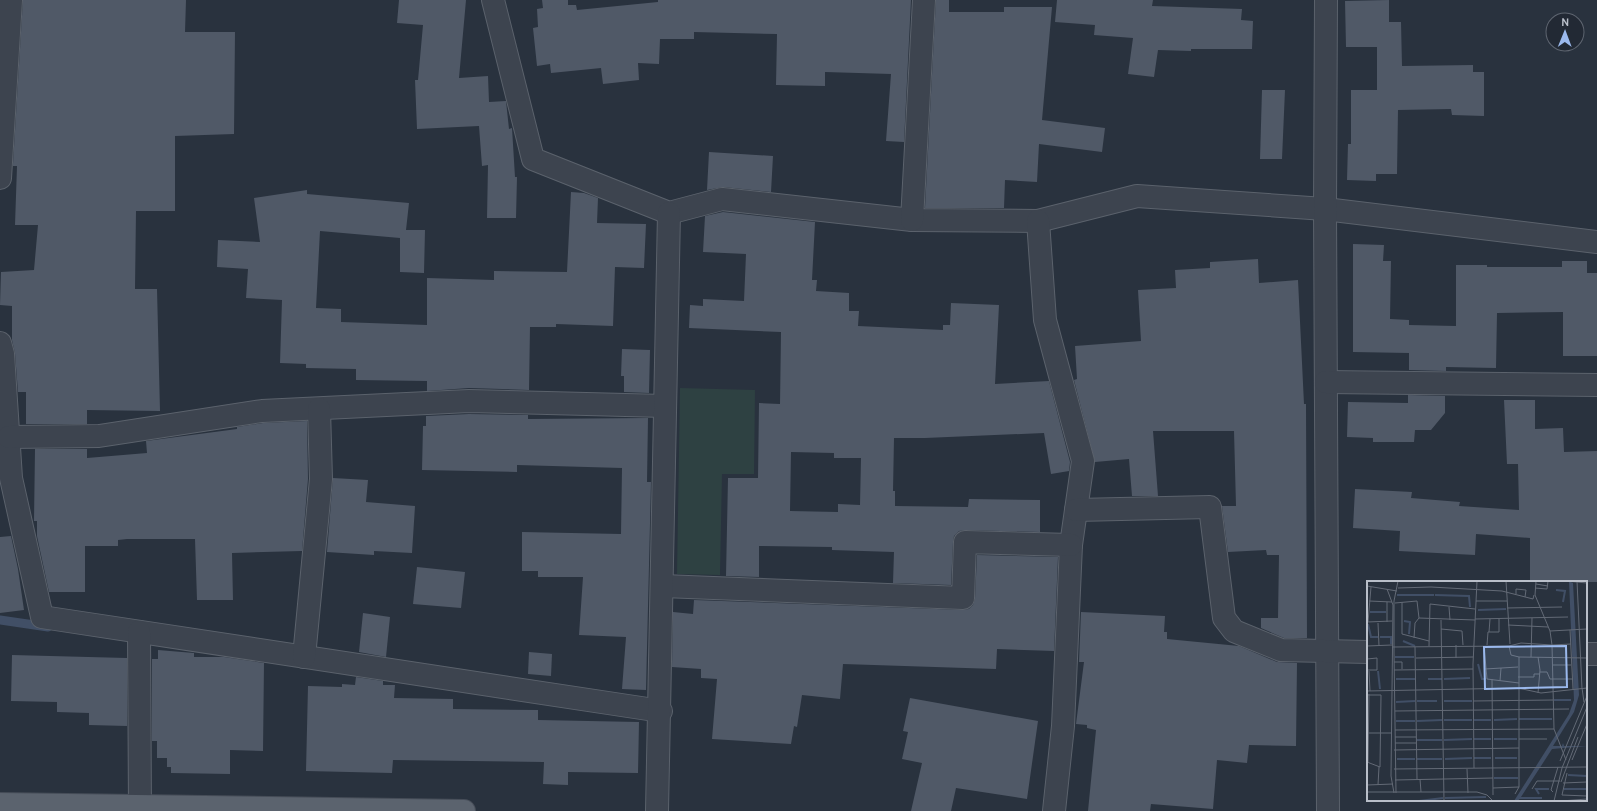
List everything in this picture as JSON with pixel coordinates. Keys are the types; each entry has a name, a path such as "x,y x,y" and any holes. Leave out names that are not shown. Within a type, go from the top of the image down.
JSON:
{"main road":[{"path":"0,804 140,808 464,811"}],"street":[{"path":"0,178 12,0"},
{"path":"493,0 533,159 669,213 722,199 912,220 1038,221 1137,196 1325,209 1597,242"},
{"path":"912,220 924,0"},
{"path":"1326,0 1325,209 1328,811"},
{"path":"658,811 669,213"},
{"path":"1038,221 1045,320 1083,461 1071,545 1063,726 1054,811"},
{"path":"0,343 3,354 11,478 42,617 661,711"},
{"path":"1326,382 1597,385"},
{"path":"9,437 99,436 262,411 469,401 665,406"},
{"path":"304,657 321,479 319,409"},
{"path":"1076,510 1210,507 1224,618 1234,631 1281,650 1367,652"},
{"path":"662,586 963,598 965,542 1071,545"},
{"path":"139,632 140,808"}],"shaded area":[{"path":"680,388 755,390 754,474 722,474 720,575 677,574"}],"building":[{"path":"23,0 186,0 185,32 235,32 234,134 175,136 175,211 136,211 135,289 157,289 160,411 87,410 87,424 26,424 26,392 18,392 15,353 12,340 12,306 0,305 1,272 34,270 38,225 15,225 17,166 13,166 13,164"},
{"path":"399,0 466,0 459,78 488,76 489,102 506,101 509,129 512,128 515,177 517,177 516,218 487,218 488,165 482,166 479,126 417,129 415,80 418,80 423,25 397,23"},
{"path":"542,0 568,0 568,5 576,5 577,10 658,2 658,0 911,0 904,142 886,141 891,74 825,72 825,86 776,85 777,34 694,32 694,39 660,39 659,64 638,63 639,80 603,84 601,68 551,73 550,64 537,66 533,28 538,27 537,9 543,8"},
{"path":"936,0 949,0 949,12 1004,12 1004,7 1052,7 1042,120 1105,128 1102,152 1039,144 1037,182 1005,180 1004,208 925,208"},
{"path":"1057,0 1153,0 1152,6 1242,9 1241,20 1253,21 1252,49 1191,49 1191,51 1158,50 1154,77 1128,74 1133,38 1094,35 1095,25 1055,22"},
{"path":"1389,0 1389,22 1401,22 1402,66 1473,65 1473,72 1484,72 1484,116 1452,115 1451,109 1398,110 1397,174 1376,174 1376,181 1347,180 1348,144 1351,144 1351,90 1377,90 1377,47 1346,47 1345,1"},
{"path":"1262,90 1285,90 1282,159 1260,159"},
{"path":"709,152 773,156 771,192 723,187 707,190"},
{"path":"307,190 307,194 409,203 406,230 425,230 424,273 400,272 400,238 320,231 316,308 341,309 341,322 427,325 427,278 494,280 494,271 567,272 571,192 584,193 598,198 597,223 646,224 644,268 615,267 613,326 556,324 556,327 530,327 529,390 469,388 427,391 427,381 356,380 356,369 306,368 306,364 280,363 282,300 246,298 248,269 217,267 218,240 260,242 254,198"},
{"path":"723,212 815,222 812,280 817,280 816,291 849,293 849,311 859,311 858,326 943,330 943,325 950,325 951,303 999,305 995,384 1049,381 1070,462 1069,471 1051,474 1044,433 894,438 893,491 895,491 895,506 968,507 969,499 1040,500 1040,532 959,531 954,536 953,542 951,585 893,583 894,552 832,550 832,547 759,546 759,577 726,576 728,478 758,478 759,403 780,404 781,332 689,328 690,305 703,306 703,299 744,301 746,254 703,252 705,216","holes":["791,452 834,453 834,458 861,458 860,505 838,504 838,512 790,511"]},
{"path":"1353,244 1384,245 1383,261 1391,261 1390,319 1409,320 1409,325 1456,326 1456,265 1487,265 1487,267 1562,267 1562,261 1587,261 1587,273 1597,273 1597,356 1563,356 1563,312 1497,313 1496,368 1446,367 1446,371 1409,370 1409,353 1353,352"},
{"path":"1258,259 1259,283 1298,280 1304,404 1306,404 1307,638 1284,638 1261,628 1261,618 1278,618 1279,555 1267,555 1266,550 1228,552 1222,506 1236,506 1234,431 1153,431 1158,496 1132,496 1129,459 1095,462 1074,380 1077,379 1075,346 1141,341 1138,290 1176,288 1175,270 1210,268 1210,262"},
{"path":"622,349 650,350 649,393 624,392 624,376 621,376"},
{"path":"1408,395 1445,396 1445,413 1431,430 1415,430 1414,442 1373,442 1373,438 1347,437 1348,402 1408,403"},
{"path":"1504,400 1535,400 1535,429 1563,428 1564,452 1597,451 1597,582 1530,581 1530,538 1476,534 1475,555 1399,551 1400,531 1353,528 1355,489 1412,492 1411,498 1460,502 1459,506 1519,510 1518,464 1507,464"},
{"path":"469,414 528,415 528,419 648,418 647,482 651,482 646,690 622,689 626,637 579,635 583,577 538,577 538,571 522,571 522,532 621,534 622,468 517,465 517,472 422,470 423,426 426,426 426,416"},
{"path":"307,421 308,479 302,551 232,553 233,600 197,600 195,539 127,539 118,540 118,546 85,546 85,592 49,592 37,536 37,521 34,521 35,449 87,449 87,458 147,453 146,441 237,429 237,427 263,423"},
{"path":"333,478 368,480 366,502 415,506 412,553 374,551 374,555 327,552"},
{"path":"11,536 24,610 0,613 0,537"},
{"path":"977,555 1058,557 1054,651 997,649 996,669 843,664 840,699 802,695 797,727 794,726 791,744 712,739 717,679 701,678 701,669 672,667 673,612 693,614 694,600 963,610 969,609 973,605 975,599"},
{"path":"417,567 465,572 461,608 413,604"},
{"path":"1081,612 1165,616 1164,632 1167,632 1167,639 1239,646 1277,662 1297,663 1296,746 1249,745 1247,763 1217,760 1213,809 1151,804 1150,811 1088,811 1096,730 1087,728 1087,725 1076,724 1084,662 1079,662"},
{"path":"363,613 390,617 386,657 359,652"},
{"path":"158,650 194,653 194,657 224,657 264,663 263,751 230,750 230,774 171,773 171,767 167,767 167,758 157,758 157,741 152,741 152,659 158,659"},
{"path":"529,652 552,654 551,676 528,674"},
{"path":"12,655 127,658 127,726 89,725 89,713 57,712 57,702 11,701"},
{"path":"356,677 383,681 383,685 395,685 394,698 453,699 453,709 538,710 538,720 639,722 638,773 568,772 568,785 543,784 544,762 393,760 392,773 306,771 308,686 342,687 342,684 355,685"},
{"path":"910,698 1038,721 1027,799 956,788 951,811 911,811 922,763 902,759 908,732 903,731"}],"waterway":[{"path":"0,620 48,627"}]}
